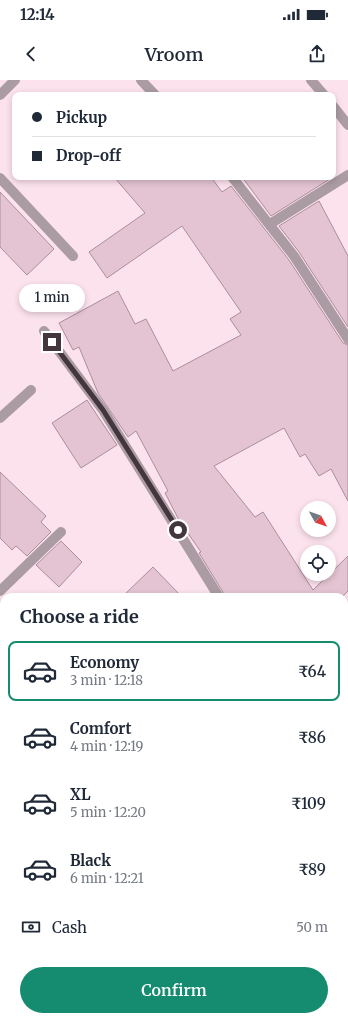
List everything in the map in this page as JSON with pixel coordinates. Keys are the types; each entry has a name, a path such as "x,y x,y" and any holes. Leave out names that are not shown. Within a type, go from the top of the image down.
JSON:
{"street":[{"path":"0,94 15,80"},
{"path":"141,80 152,92"},
{"path":"311,80 321,92"},
{"path":"336,110 348,125"},
{"path":"270,224 348,175"},
{"path":"0,178 73,256"},
{"path":"234,180 294,256 348,339"},
{"path":"44,331 103,410 217,593"},
{"path":"0,418 32,390"},
{"path":"0,591 61,532"}],"building":[{"path":"117,180 213,180 222,192 231,186 289,260 343,343 348,345 348,501 331,469 319,476 305,454 300,457 284,428 214,466 255,517 263,512 300,570 300,581 307,581 313,590 322,581 336,581 336,568 348,556 348,591 346,593 224,593 199,553 201,552 180,522 165,493 168,491 136,431 128,437 98,393 79,347 73,350 59,323 118,291 135,324 146,319 173,371 241,335 230,319 241,312 182,226 107,278 89,252 145,213"},
{"path":"244,180 328,180 271,216"},
{"path":"0,192 54,249 27,275 0,247"},
{"path":"319,201 348,256 348,327 299,252 279,226"},
{"path":"87,400 117,445 81,468 52,423"},
{"path":"0,472 46,516 41,522 51,532 27,556 16,546 12,550 0,538"},
{"path":"61,541 82,562 59,587 36,565"},
{"path":"153,567 178,593 126,593"}],"route":[{"path":"52,342 103,410 178,530"}]}
